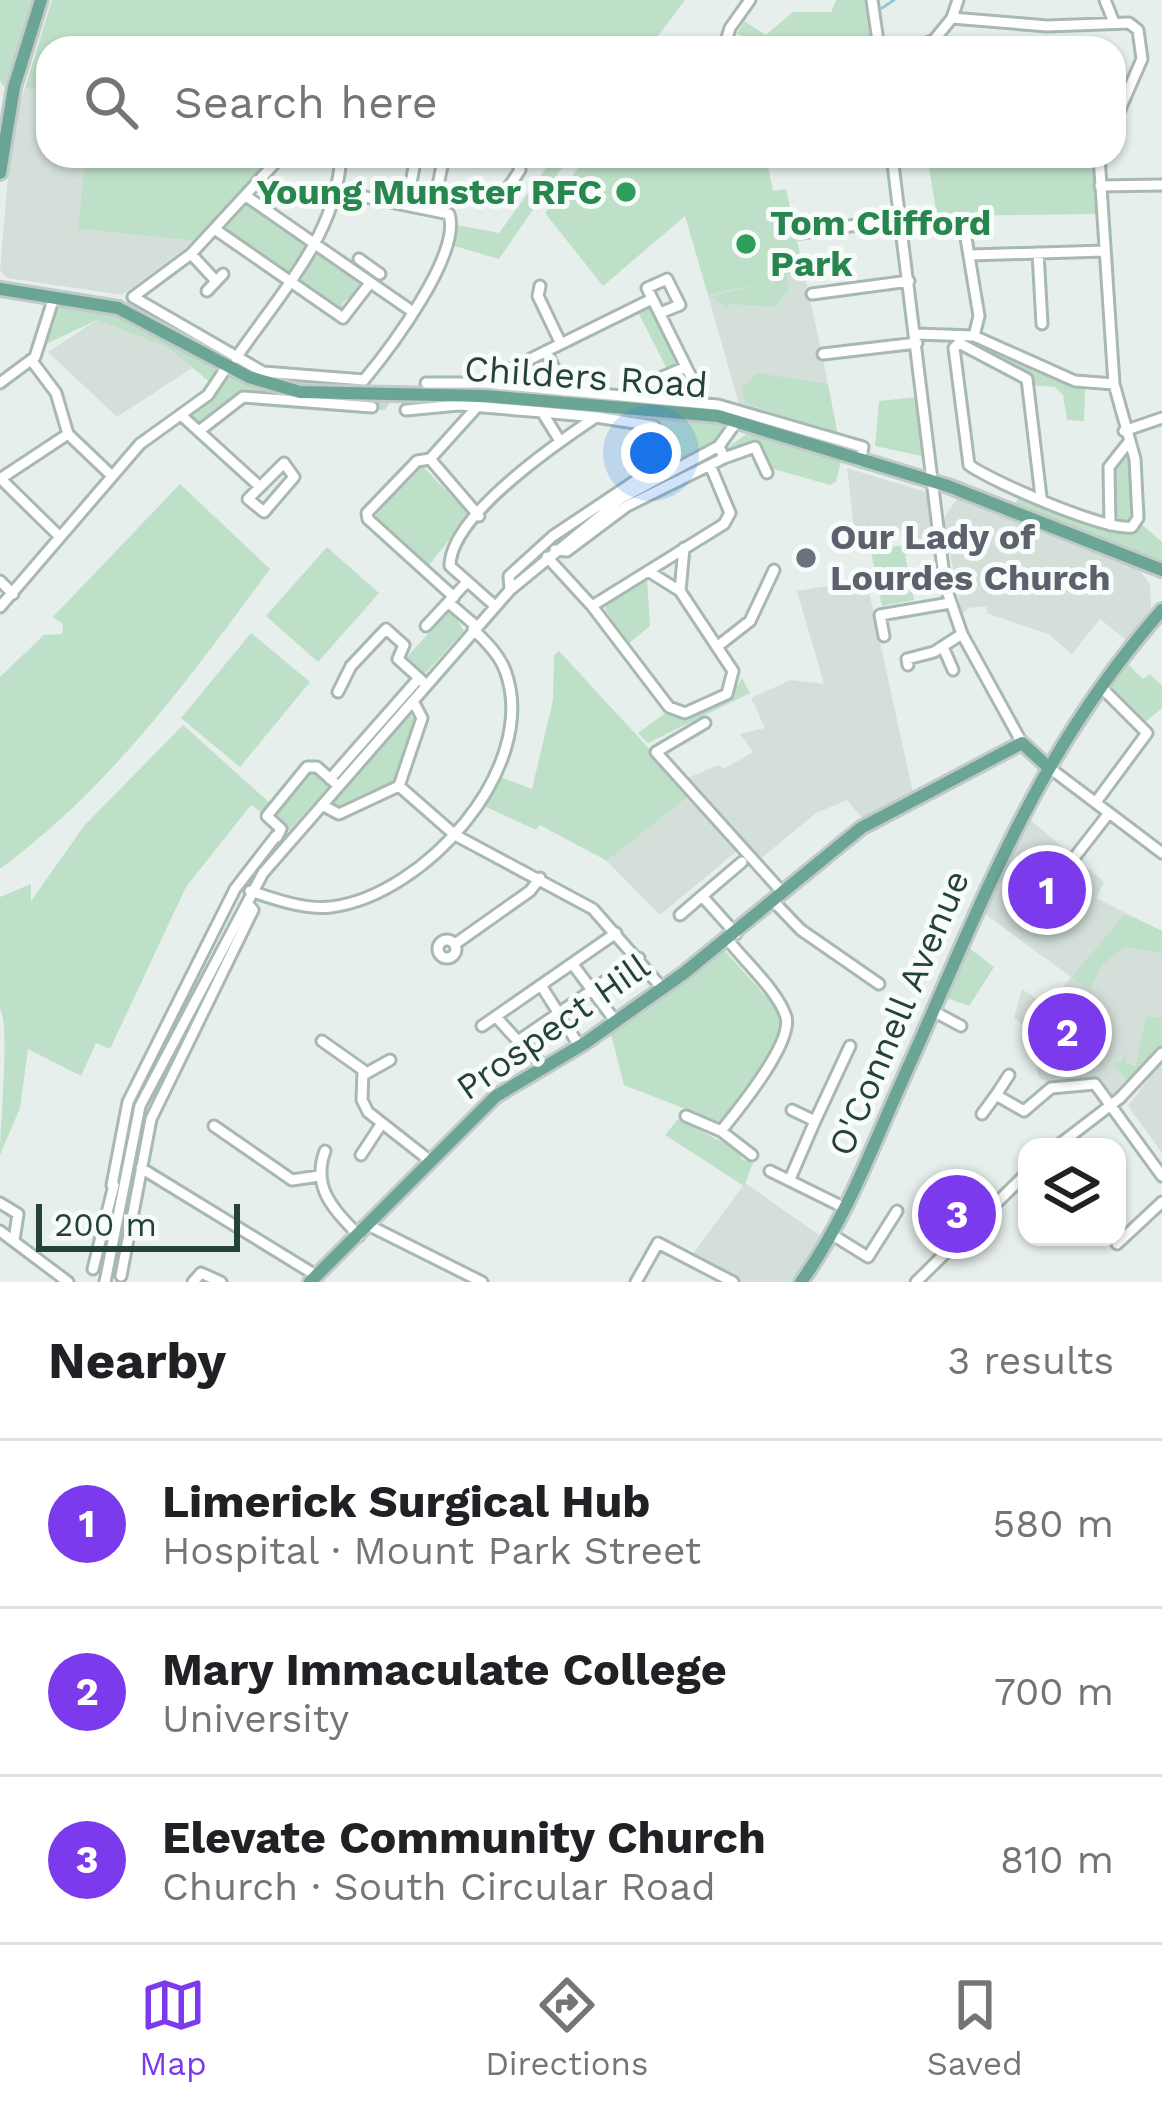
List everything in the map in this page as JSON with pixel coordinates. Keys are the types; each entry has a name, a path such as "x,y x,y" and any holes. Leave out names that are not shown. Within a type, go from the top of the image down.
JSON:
{"main road":[{"path":"0,173 14,88 41,0"},
{"path":"0,277 6,290"},
{"name":"Childers Road","path":"6,290 118,308 179,330 281,388 310,385 682,407 932,481 1162,570"},
{"name":"O'Connell Avenue","path":"801,1282 845,1208 1007,837 1048,766 1160,609"},
{"path":"1022,743 1048,766"},
{"name":"Prospect Hill","path":"314,1279 496,1096 616,1022 732,937 889,810 1022,743"}],"street":[{"path":"728,36 750,0"},
{"path":"872,0 876,36"},
{"path":"937,36 952,18 958,0"},
{"path":"1105,0 1113,20"},
{"path":"952,18 1047,26 1113,20 1138,30 1142,44 1137,76 1126,98"},
{"path":"179,330 140,304 134,294 216,230 270,168"},
{"path":"0,607 144,440 208,395 314,244 337,191 340,168"},
{"path":"407,205 414,168"},
{"path":"433,210 442,168"},
{"path":"500,200 519,168"},
{"path":"894,168 950,603 1022,743"},
{"path":"1041,497 1027,379 959,343 954,348 969,465 1012,486 1110,524 1127,529 1138,518 1135,459 1114,384 1100,168"},
{"path":"1100,186 1162,184"},
{"path":"310,385 364,380 413,311 441,260 452,224 449,214 337,191"},
{"path":"246,196 413,311"},
{"path":"800,233 900,219"},
{"path":"964,226 979,316 974,336"},
{"path":"216,230 343,318 366,280 364,262 380,274"},
{"path":"971,254 1105,251"},
{"path":"1037,253 1042,324"},
{"path":"190,254 220,278 207,291"},
{"path":"660,313 680,304 667,280 647,288 704,403"},
{"path":"812,294 909,281"},
{"path":"541,286 538,296 561,344"},
{"path":"0,383 32,361 54,297"},
{"path":"501,385 504,372 652,299"},
{"path":"823,354 916,339 974,336 1075,381 1114,384"},
{"path":"547,351 565,391"},
{"path":"32,361 51,384 68,434 112,476"},
{"path":"618,396 686,367"},
{"path":"426,383 542,412 643,421 654,427 667,449 665,461 622,498 554,547 525,560 509,576 510,590"},
{"path":"406,410 482,395 501,385 682,407 704,403 741,409 862,447 860,461"},
{"path":"250,891 304,906 342,905 401,881 455,835 491,780 510,724 505,667 452,600 367,513 417,461 430,459 482,395"},
{"path":"199,431 243,397 372,407"},
{"path":"542,412 560,441"},
{"path":"181,415 259,486"},
{"path":"495,606 450,566 450,551 508,484 596,417"},
{"path":"1124,431 1162,418"},
{"path":"722,452 737,421"},
{"path":"60,537 0,479 68,434"},
{"path":"1110,524 1109,467 1128,443"},
{"path":"622,498 722,452 755,447 767,472"},
{"path":"430,459 479,516"},
{"path":"281,462 296,473 264,512 248,499 259,486 281,462"},
{"path":"592,606 728,518 704,463"},
{"path":"1005,510 1012,486"},
{"path":"935,507 958,490"},
{"path":"105,1282 140,1106 153,1065 235,889 322,805 334,782 423,682 554,547"},
{"path":"554,547 592,606 674,710 685,712 733,686 733,671 680,591 648,571"},
{"path":"680,591 684,548"},
{"path":"525,560 533,570"},
{"path":"718,646 750,621 774,570"},
{"path":"0,581 13,594"},
{"path":"426,626 467,582"},
{"path":"884,636 880,615 950,603"},
{"path":"338,692 351,666 386,629 404,645 398,659 423,682"},
{"path":"904,646 908,662 962,634"},
{"path":"943,647 953,670"},
{"path":"334,782 413,701 423,682"},
{"path":"1101,688 1148,733"},
{"path":"322,805 339,814 399,786 422,718 413,701"},
{"path":"705,723 656,752 779,897 801,930 879,984"},
{"path":"1096,802 1148,733 1162,729"},
{"path":"1048,766 1162,853"},
{"path":"93,1269 128,1102 281,840 281,829 267,816 307,767 317,767 334,782"},
{"path":"399,786 455,835 576,896 616,933 662,988"},
{"path":"1067,867 1109,813"},
{"path":"680,915 742,862"},
{"path":"455,944 530,891 540,878"},
{"path":"702,896 787,1021 752,1092 721,1131"},
{"path":"121,1276 151,1119 253,910 248,904"},
{"path":"482,1026 616,933"},
{"path":"496,1017 515,1041 523,1038 639,958"},
{"path":"574,966 616,1022"},
{"path":"542,987 580,1047"},
{"path":"933,1011 961,1026"},
{"path":"523,1038 543,1068"},
{"path":"322,1041 365,1074"},
{"path":"790,1179 850,1046"},
{"path":"1068,1138 1113,1103 1162,1053"},
{"path":"365,1074 390,1060"},
{"path":"153,1065 172,1075"},
{"path":"365,1074 362,1103 428,1160"},
{"path":"982,1114 1009,1075"},
{"path":"996,1095 1024,1111 1051,1088 1090,1083 1113,1103 1162,1177"},
{"path":"792,1110 815,1121"},
{"path":"686,1116 721,1131 752,1155"},
{"path":"361,1155 382,1123"},
{"path":"214,1126 292,1180 319,1176"},
{"path":"325,1151 319,1176 337,1214 364,1231 482,1282"},
{"path":"117,1154 314,1279"},
{"path":"770,1171 845,1208"},
{"path":"924,1280 1018,1182"},
{"path":"112,1185 125,1187"},
{"path":"1126,1236 1162,1202"},
{"path":"0,1203 18,1214 14,1240"},
{"path":"831,1234 868,1257 897,1211"},
{"path":"0,1231 68,1282"},
{"path":"636,1282 655,1244 733,1282"},
{"path":"193,1282 200,1273 221,1282"}],"shaded area":[{"path":"25,88 36,89 36,168 84,168 78,229 195,241 122,295 8,278 0,271 12,129"},
{"path":"804,272 838,436 739,404 708,295"},
{"path":"97,320 167,347 192,368 117,417 48,352"},
{"path":"847,468 929,493 934,549 905,555 900,529 855,536"},
{"path":"957,499 1140,571 1150,584 1151,608 1126,640 1100,619 1072,654 1048,634 986,613 987,606 968,608 962,615 943,519"},
{"path":"867,582 913,793 865,821 847,800 816,813 759,860 744,845 660,915 607,861 694,791 685,779 719,765 724,769 753,752 740,734 765,728 751,698 791,680 824,684 797,591"},
{"path":"1028,818 1104,882 1096,898 1162,931 1162,1048 1117,1095 1109,1094 1092,1076 1082,1083 1052,1084 1040,1078 1036,1068 1052,1050 1014,1018 1022,989 1048,1007 1071,977 985,914"},
{"path":"1162,1061 1162,1153 1128,1106"},
{"path":"745,1183 822,1237 791,1282 743,1282 692,1255"}],"green space":[{"path":"0,0 35,0 4,87 0,81"},
{"path":"52,0 685,0 658,36 41,36"},
{"path":"836,0 868,0 872,36 743,36 737,34 744,21 766,35 793,12 831,12"},
{"path":"36,52 36,89 25,88"},
{"path":"84,168 265,168 195,241 78,229"},
{"path":"546,168 562,168 499,259 451,245 457,225 499,233"},
{"name":"Tom Clifford Park","path":"578,168 768,168 773,191 786,189 804,272 786,276 789,289 775,307 730,304 727,309 712,297 761,283 708,295 685,216 603,286 545,213"},
{"path":"929,168 1094,168 1097,214 937,216"},
{"path":"245,201 306,246 287,275 278,269 280,265 220,229"},
{"path":"318,253 363,285 342,304 344,311 296,282"},
{"path":"57,303 132,318 217,371 211,383 167,347 97,320 44,345"},
{"path":"650,306 679,364 668,371 637,310"},
{"path":"948,335 1085,390 1084,421 1067,420 1063,395 1055,387 1033,385 1031,374"},
{"path":"231,373 296,396 391,401 385,410 376,410 373,403 248,392 197,425 190,413"},
{"path":"757,373 828,384 838,436 745,403 742,387"},
{"path":"918,397 922,456 875,446 879,401"},
{"path":"413,399 715,420 726,427 716,442 622,492 670,458 655,424 644,417 406,403"},
{"path":"751,431 841,461 836,482 830,485 767,467 760,445 752,442 729,453 727,448"},
{"path":"1125,453 1131,457 1130,524 1114,521 1114,465"},
{"path":"420,464 470,514 429,565 372,520"},
{"path":"180,484 270,569 178,691 113,767 0,869 0,677 44,635 62,634 63,624 53,617"},
{"path":"1020,495 1122,533 1135,530 1140,523 1162,542 1162,561 1014,505"},
{"path":"903,545 914,600 882,606 871,551"},
{"path":"327,547 379,593 318,662 266,616"},
{"path":"647,578 650,626 628,644 605,609 609,600"},
{"path":"451,609 464,631 423,676 405,659"},
{"path":"251,633 310,682 240,767 181,718"},
{"path":"559,651 691,794 607,861 540,825 536,830 482,805 498,776 532,789 553,700 554,655"},
{"path":"1129,665 1143,679 1150,674 1162,686 1162,708 1145,722 1112,687"},
{"path":"742,678 750,693 648,743 638,733 667,712 687,714 709,707"},
{"path":"408,714 416,720 395,780 336,807 333,801"},
{"path":"183,725 270,803 261,812 251,805 186,887 110,1049 96,1043 81,1076 28,1049 20,1108 0,1155 4,1054 0,897 31,884 31,901 84,826"},
{"path":"310,770 330,785 289,831 273,814"},
{"path":"1125,914 1162,931 1162,953 1124,947 1103,964 1090,989 1072,977"},
{"path":"968,947 994,967 969,1006 946,998"},
{"path":"724,950 780,1012 781,1027 762,1071 721,1123 624,1085 611,1034"},
{"path":"1146,1016 1162,1018 1162,1048 1129,1082 1113,1063 1122,1062 1127,1049 1125,1063 1136,1066"},
{"path":"678,1119 753,1163 744,1186 665,1135"}],"waterway":[{"path":"882,8 894,0"}],"place":[{"name":"Young Munster RFC","path":"626,192"},
{"name":"Tom Clifford Park","path":"746,244"},
{"name":"Our Lady of Lourdes Church","path":"806,558"},
{"name":"Limerick Surgical Hub","path":"1047,890"},
{"name":"Mary Immaculate College","path":"1067,1032"},
{"name":"Elevate Community Church","path":"957,1214"}]}
